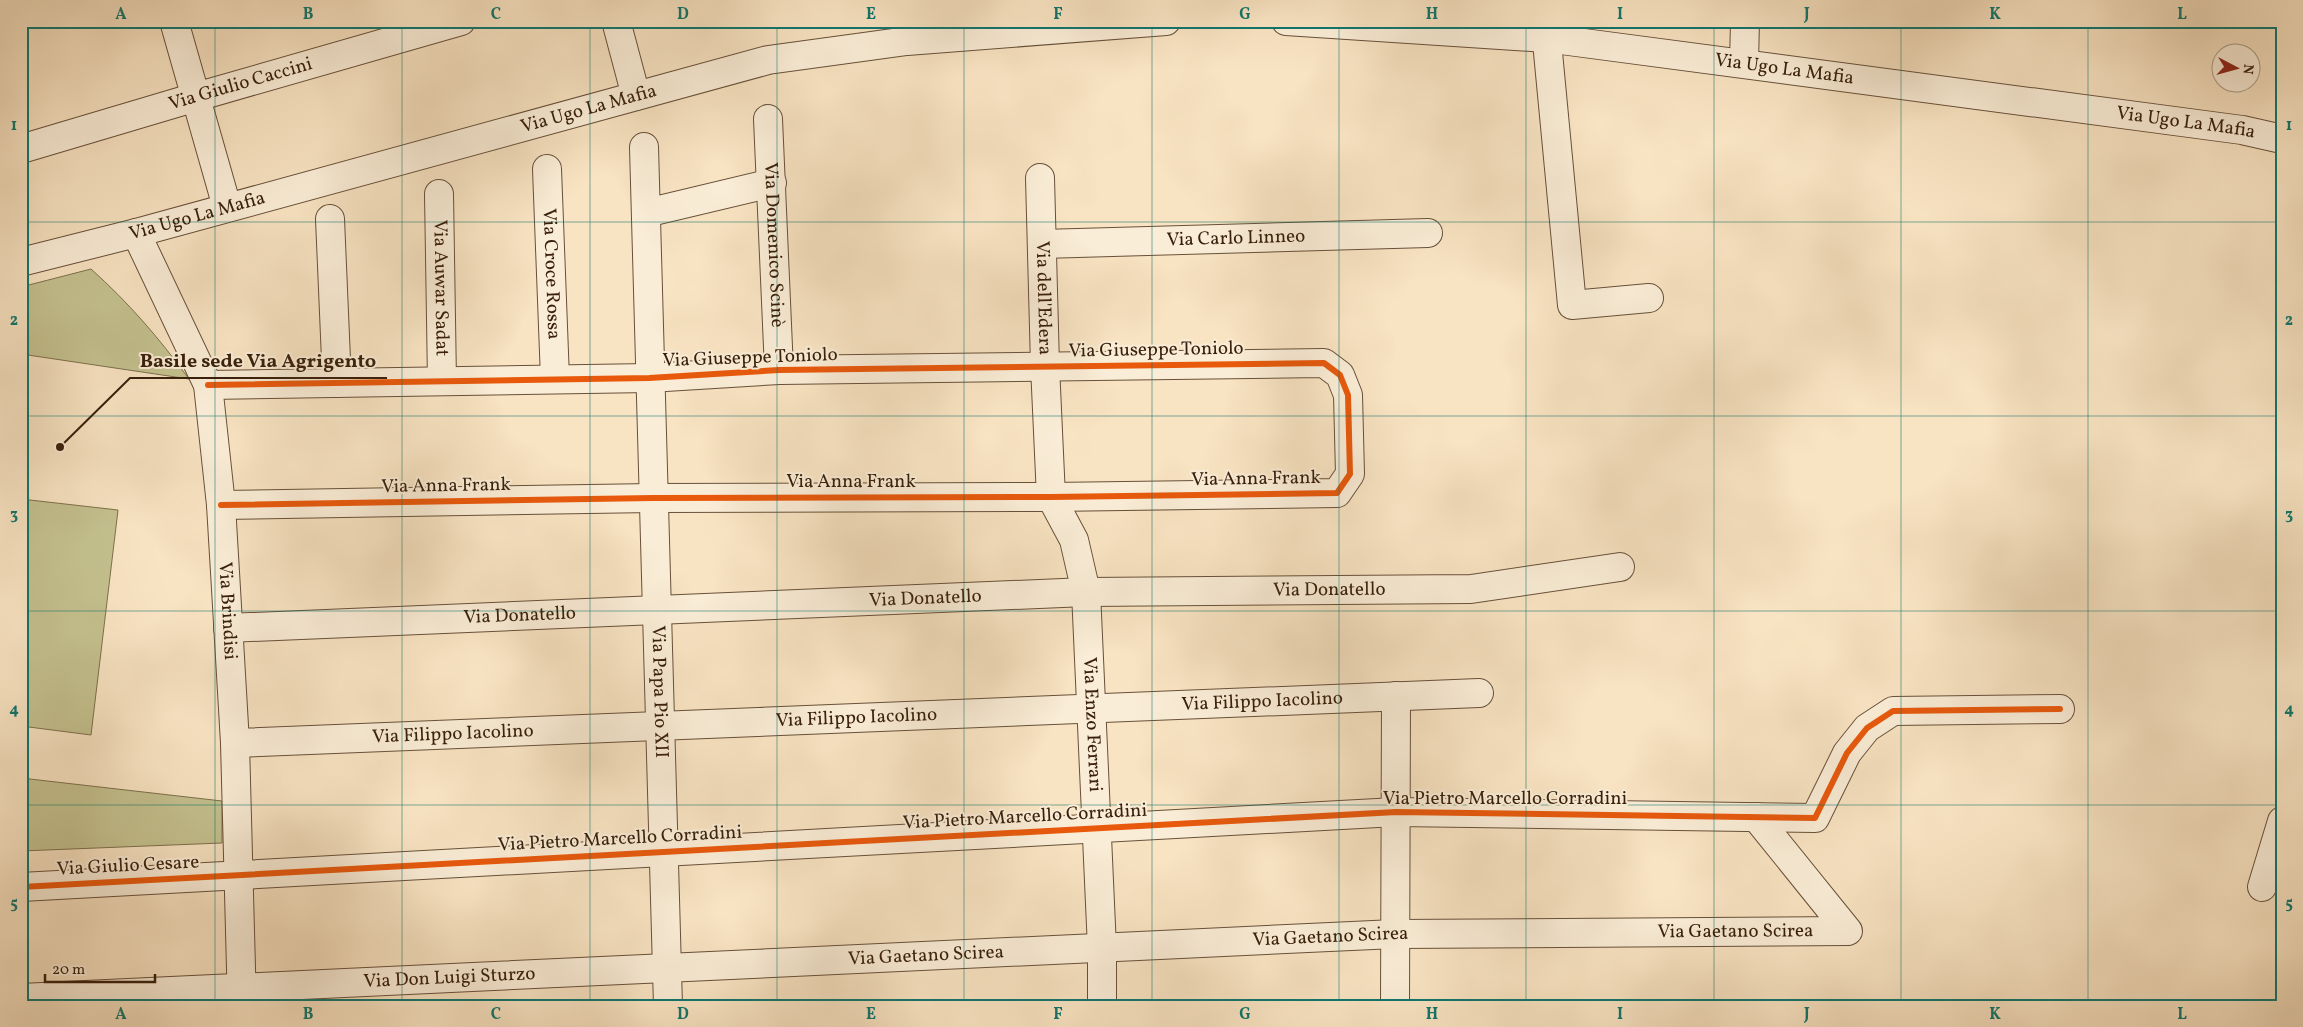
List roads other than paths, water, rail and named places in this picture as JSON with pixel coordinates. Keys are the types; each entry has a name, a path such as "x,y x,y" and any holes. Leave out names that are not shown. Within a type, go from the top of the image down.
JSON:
{"street":[{"path":"174,21 228,207"},
{"name":"Via Giulio Caccini","path":"21,149 196,96 461,21"},
{"path":"616,21 636,96"},
{"name":"Via Ugo La Mafia","path":"21,262 136,233 768,60 920,31 1166,21"},
{"name":"Via Ugo La Mafia","path":"1286,21 1546,29 1744,63 2232,128 2282,139"},
{"path":"1744,63 1745,21"},
{"path":"1546,29 1572,305 1649,298"},
{"name":"Via Domenico Scinè","path":"768,120 779,370"},
{"name":"Via Papa Pio XII","path":"644,146 668,1006"},
{"name":"Via Croce Rossa","path":"547,168 555,379"},
{"name":"Via dell'Edera","path":"1040,178 1045,366 1051,496 1074,540 1086,592"},
{"path":"646,213 772,184"},
{"name":"Via Auwar Sadat","path":"439,194 442,381"},
{"path":"330,219 338,383"},
{"name":"Via Brindisi","path":"136,233 208,385 221,506 235,743 237,875 242,997"},
{"name":"Via Carlo Linneo","path":"1042,244 1428,233"},
{"name":"Via Giuseppe Toniolo","path":"208,385 649,378 779,370 1324,363"},
{"name":"Via Anna Frank","path":"221,506 653,498 1337,493 1350,474 1348,395 1340,376 1324,363"},
{"name":"Via Donatello","path":"228,628 656,612 1086,592 1471,588 1620,567"},
{"name":"Via Enzo Ferrari","path":"1086,592 1102,948 1102,1006"},
{"name":"Via Filippo Iacolino","path":"235,743 1092,707 1479,693"},
{"path":"1395,1006 1396,696"},
{"name":"Via Pietro Marcello Corradini","path":"237,875 1396,812 1815,818 1847,753 1867,728 1893,710 2060,709"},
{"name":"Via Gaetano Scirea","path":"667,970 1395,934 1848,931 1756,817"},
{"path":"2262,887 2282,821"},
{"name":"Via Giulio Cesare","path":"21,887 237,875"},
{"name":"Via Don Luigi Sturzo","path":"21,998 242,997 667,970"}],"place":[{"name":"Basile sede Via Agrigento","path":"60,447"}]}
